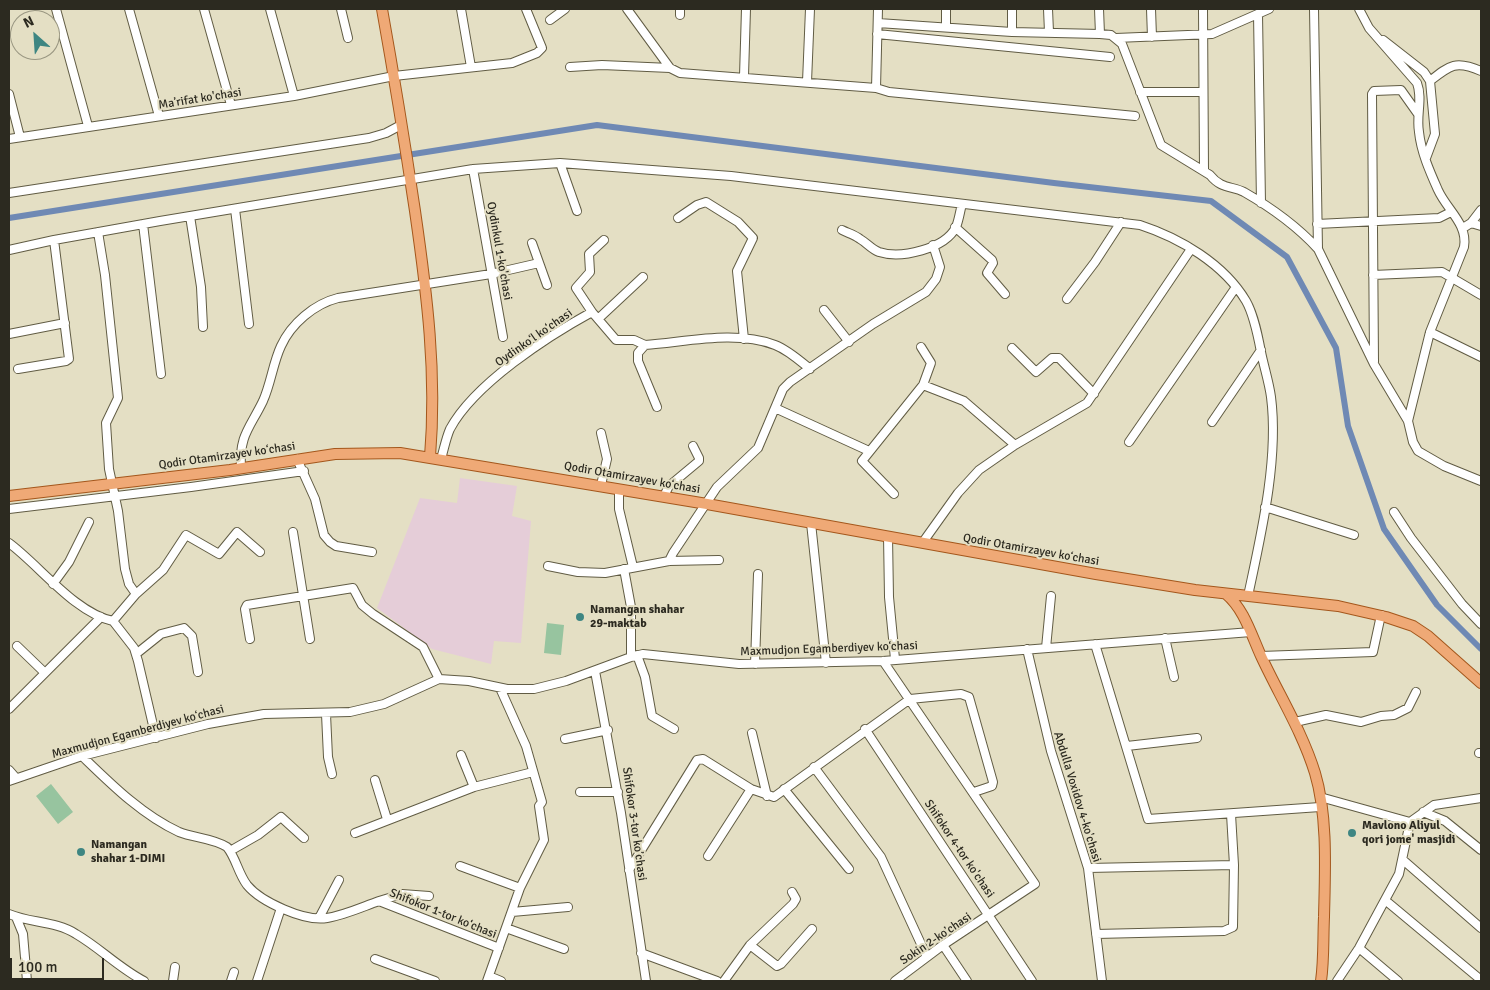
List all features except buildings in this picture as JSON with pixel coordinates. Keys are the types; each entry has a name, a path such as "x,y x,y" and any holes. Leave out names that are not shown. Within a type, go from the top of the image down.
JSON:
{"main road":[{"path":"382,9 426,284 434,387 435,458"},
{"name":"Qodir Otamirzayev koʻchasi","path":"9,496 230,470 297,459 363,452 400,452 664,496 1096,574 1226,594 1338,606 1381,615 1404,622 1428,636 1481,683"},
{"path":"1226,594 1236,604 1251,632 1261,656 1295,722 1315,773 1324,844 1325,880 1321,981"}],"street":[{"path":"56,9 88,126"},
{"path":"129,9 159,116"},
{"path":"204,9 231,105"},
{"path":"270,9 294,96"},
{"path":"341,9 348,38"},
{"path":"461,9 471,67"},
{"name":"Maʼrifat ko'chasi","path":"9,139 294,96 394,76 512,63 539,52 542,46 526,9"},
{"path":"550,20 565,9"},
{"path":"627,9 670,68"},
{"path":"744,76 746,9"},
{"path":"807,82 810,9"},
{"path":"876,88 878,9"},
{"path":"946,9 946,27"},
{"path":"1012,9 1012,32"},
{"path":"1048,9 1049,32"},
{"path":"1100,9 1100,34"},
{"path":"1151,9 1152,37"},
{"path":"1203,9 1204,171"},
{"path":"878,23 1012,32 1100,34 1116,38 1152,37 1216,33 1269,9"},
{"path":"1314,9 1318,249"},
{"path":"1358,9 1374,35 1417,83 1421,93 1418,114 1420,138 1426,158 1438,190 1463,228 1464,247 1450,276 1430,332 1408,421"},
{"path":"1258,14 1261,203"},
{"path":"877,34 1110,57"},
{"path":"1374,35 1424,72 1430,81 1434,134 1426,158"},
{"path":"1116,38 1122,44 1162,145 1228,188 1241,191 1261,203 1292,224 1318,249 1374,364 1408,421 1413,442 1418,451 1444,466 1481,481"},
{"path":"1430,81 1452,64 1458,63 1481,71"},
{"path":"570,67 602,65 670,68 680,73 744,76 876,88 885,92 1135,116"},
{"path":"1374,364 1372,94 1374,91 1401,90 1418,114"},
{"path":"1140,92 1203,92"},
{"path":"9,94 20,137"},
{"path":"9,193 369,138 401,128"},
{"path":"560,163 577,211"},
{"path":"9,250 98,232 410,178 473,169 560,163 740,177 1120,222 1153,229 1191,249 1224,273 1247,302 1261,350 1271,397 1272,441 1265,507 1248,596"},
{"name":"Oydinkul 1-ko'chasi","path":"473,169 503,337"},
{"path":"678,218 697,205 706,202 738,222 754,239 745,252 737,271 744,339"},
{"path":"842,230 860,239 870,248 883,253 913,252 933,245 947,236 956,227 962,204"},
{"path":"235,209 249,324"},
{"path":"1463,228 1471,223 1481,210"},
{"path":"1317,224 1439,218 1451,212"},
{"path":"190,216 201,287 203,328"},
{"path":"1067,299 1095,262 1120,222"},
{"path":"1471,223 1481,226"},
{"path":"143,224 161,374"},
{"path":"956,227 992,260 993,263 987,273 1005,294"},
{"path":"98,232 107,289 118,398 106,424 112,483 125,569 129,584 136,594"},
{"path":"18,368 68,360 70,356 54,240"},
{"path":"592,312 576,288 590,272 589,254 604,240"},
{"path":"532,243 547,285"},
{"path":"670,561 672,553 725,478 758,448 783,389 873,324 926,292 936,279 940,267 933,245"},
{"path":"923,542 958,493 979,470 1015,445 1080,408 1094,394 1191,249"},
{"path":"241,468 240,452 243,438 263,400 280,347 300,320 329,300 491,274 539,263"},
{"path":"1373,275 1438,272 1450,276 1481,295"},
{"path":"598,319 643,277"},
{"path":"1128,442 1236,287"},
{"path":"824,310 849,342"},
{"name":"Oydinkoʻl koʻchasi","path":"435,458 450,430 478,394 552,336 592,312 616,340 634,340 645,346 702,339 744,339 775,345 785,350 810,369"},
{"path":"9,334 65,323"},
{"path":"1430,332 1481,357"},
{"path":"645,346 638,353 638,361 657,407"},
{"path":"894,494 862,463 924,385 931,363 921,347"},
{"path":"1012,348 1036,372 1052,358 1059,358 1094,394"},
{"path":"1212,422 1261,350"},
{"path":"924,385 964,401 1015,445"},
{"path":"775,408 869,452"},
{"path":"601,433 607,459 601,486"},
{"path":"664,496 669,486 699,461 693,446"},
{"path":"297,459 315,499 324,535 336,546 372,552"},
{"path":"230,470 232,482"},
{"path":"9,508 155,492 304,471"},
{"path":"190,475 191,487"},
{"path":"153,479 155,492"},
{"path":"620,489 619,509 633,566"},
{"path":"1265,507 1354,535"},
{"path":"1394,512 1462,604 1481,624"},
{"path":"53,584 69,562 89,522"},
{"path":"810,523 826,663"},
{"path":"113,621 136,594 163,570 186,535 219,554 237,532 260,552"},
{"path":"293,532 310,639"},
{"path":"888,536 889,597 895,660"},
{"path":"9,543 53,584 101,617 113,621 130,642 136,654 156,738"},
{"path":"548,566 590,574 605,574 633,566 662,564 670,561 719,560"},
{"path":"624,569 631,607 634,656 645,677 652,716 674,729"},
{"path":"756,664 758,574"},
{"path":"250,639 245,609 247,605 354,589 362,605 424,647 439,680"},
{"path":"1046,648 1050,596"},
{"path":"1261,656 1373,652 1381,615"},
{"path":"9,709 101,617"},
{"path":"136,654 161,634 184,628 192,636 198,672"},
{"name":"Maxmudjon Egamberdiyev koʻchasi","path":"12,779 82,756 208,724 264,714 350,712 384,704 439,680 449,679 520,690 546,687 634,656 652,655 756,664 826,663 895,660 1251,632"},
{"path":"1165,638 1174,677"},
{"path":"1095,644 1148,819 1231,814 1320,802 1410,822"},
{"path":"17,646 44,672"},
{"name":"Abdulla Voxidov 4-ko'chasi","path":"1027,650 1051,751 1088,868 1102,981"},
{"path":"629,870 698,760 703,759 751,789 774,797 865,729 910,699 961,694 966,695 971,700 993,782 992,786 974,792 910,699 883,660"},
{"name":"Shifokor 3-tor koʼchasi","path":"595,671 608,730 646,981"},
{"path":"500,688 526,746 542,802 540,806 544,840 520,888 488,978 501,981"},
{"path":"1295,722 1326,715 1361,722 1381,716 1394,715 1408,708 1416,692"},
{"path":"326,714 328,757 332,774"},
{"name":"Shifokor 4-tor ko'chasi","path":"865,729 1032,981"},
{"path":"565,739 608,730"},
{"path":"752,733 767,796"},
{"path":"1127,746 1197,738"},
{"path":"461,755 474,787"},
{"path":"82,756 121,794 161,822 180,832 223,845 230,852 282,817 304,838"},
{"path":"814,767 881,857 926,957"},
{"path":"9,770 12,779"},
{"path":"355,833 474,787 533,772"},
{"path":"375,780 388,819"},
{"path":"708,856 751,789"},
{"path":"784,789 849,869"},
{"path":"580,792 618,792"},
{"name":"Sokin 2-koʼchasi","path":"899,980 926,957 990,916 1035,884 974,792"},
{"path":"1337,981 1359,948 1399,874 1404,860 1410,822 1423,812 1440,804 1481,798"},
{"path":"1423,812 1445,821 1481,850"},
{"path":"1096,934 1230,930 1234,924 1234,865 1231,814"},
{"name":"Shifokor 1-tor koʻchasi","path":"230,852 241,876 254,893 282,908 319,918 337,916 379,901 499,948"},
{"path":"1404,860 1481,928"},
{"path":"1088,868 1234,865"},
{"path":"460,866 520,888"},
{"path":"319,918 340,880"},
{"path":"724,981 750,945 793,904 796,898 792,892"},
{"path":"379,901 402,894 429,896"},
{"path":"1385,900 1481,980"},
{"path":"512,912 568,907"},
{"path":"257,981 282,908"},
{"path":"12,915 23,934 27,981"},
{"path":"12,915 48,923 76,934 113,962 144,981"},
{"path":"506,928 564,949"},
{"path":"750,945 777,966 781,964 812,929"},
{"path":"943,946 967,981"},
{"path":"1359,948 1398,981"},
{"path":"641,953 717,981"},
{"path":"375,959 435,981"},
{"path":"173,981 175,967"},
{"path":"231,981 234,972"}],"shaded area":[{"path":"460,478 517,486 512,516 531,521 521,643 494,641 491,664 432,649 377,608 420,498 457,503"}],"green space":[{"path":"547,623 564,625 561,655 544,653"},
{"path":"51,784 73,812 58,824 36,796"}],"waterway":[{"path":"9,218 597,125 1211,201 1287,257 1336,348 1348,426 1384,529 1437,605 1481,649"}],"place":[{"name":"Namangan shahar 29-maktab","path":"580,617"},
{"name":"Mavlono Aliyul qori jome' masjidi","path":"1352,833"},
{"name":"Namangan shahar 1-DIMI","path":"81,852"}]}
